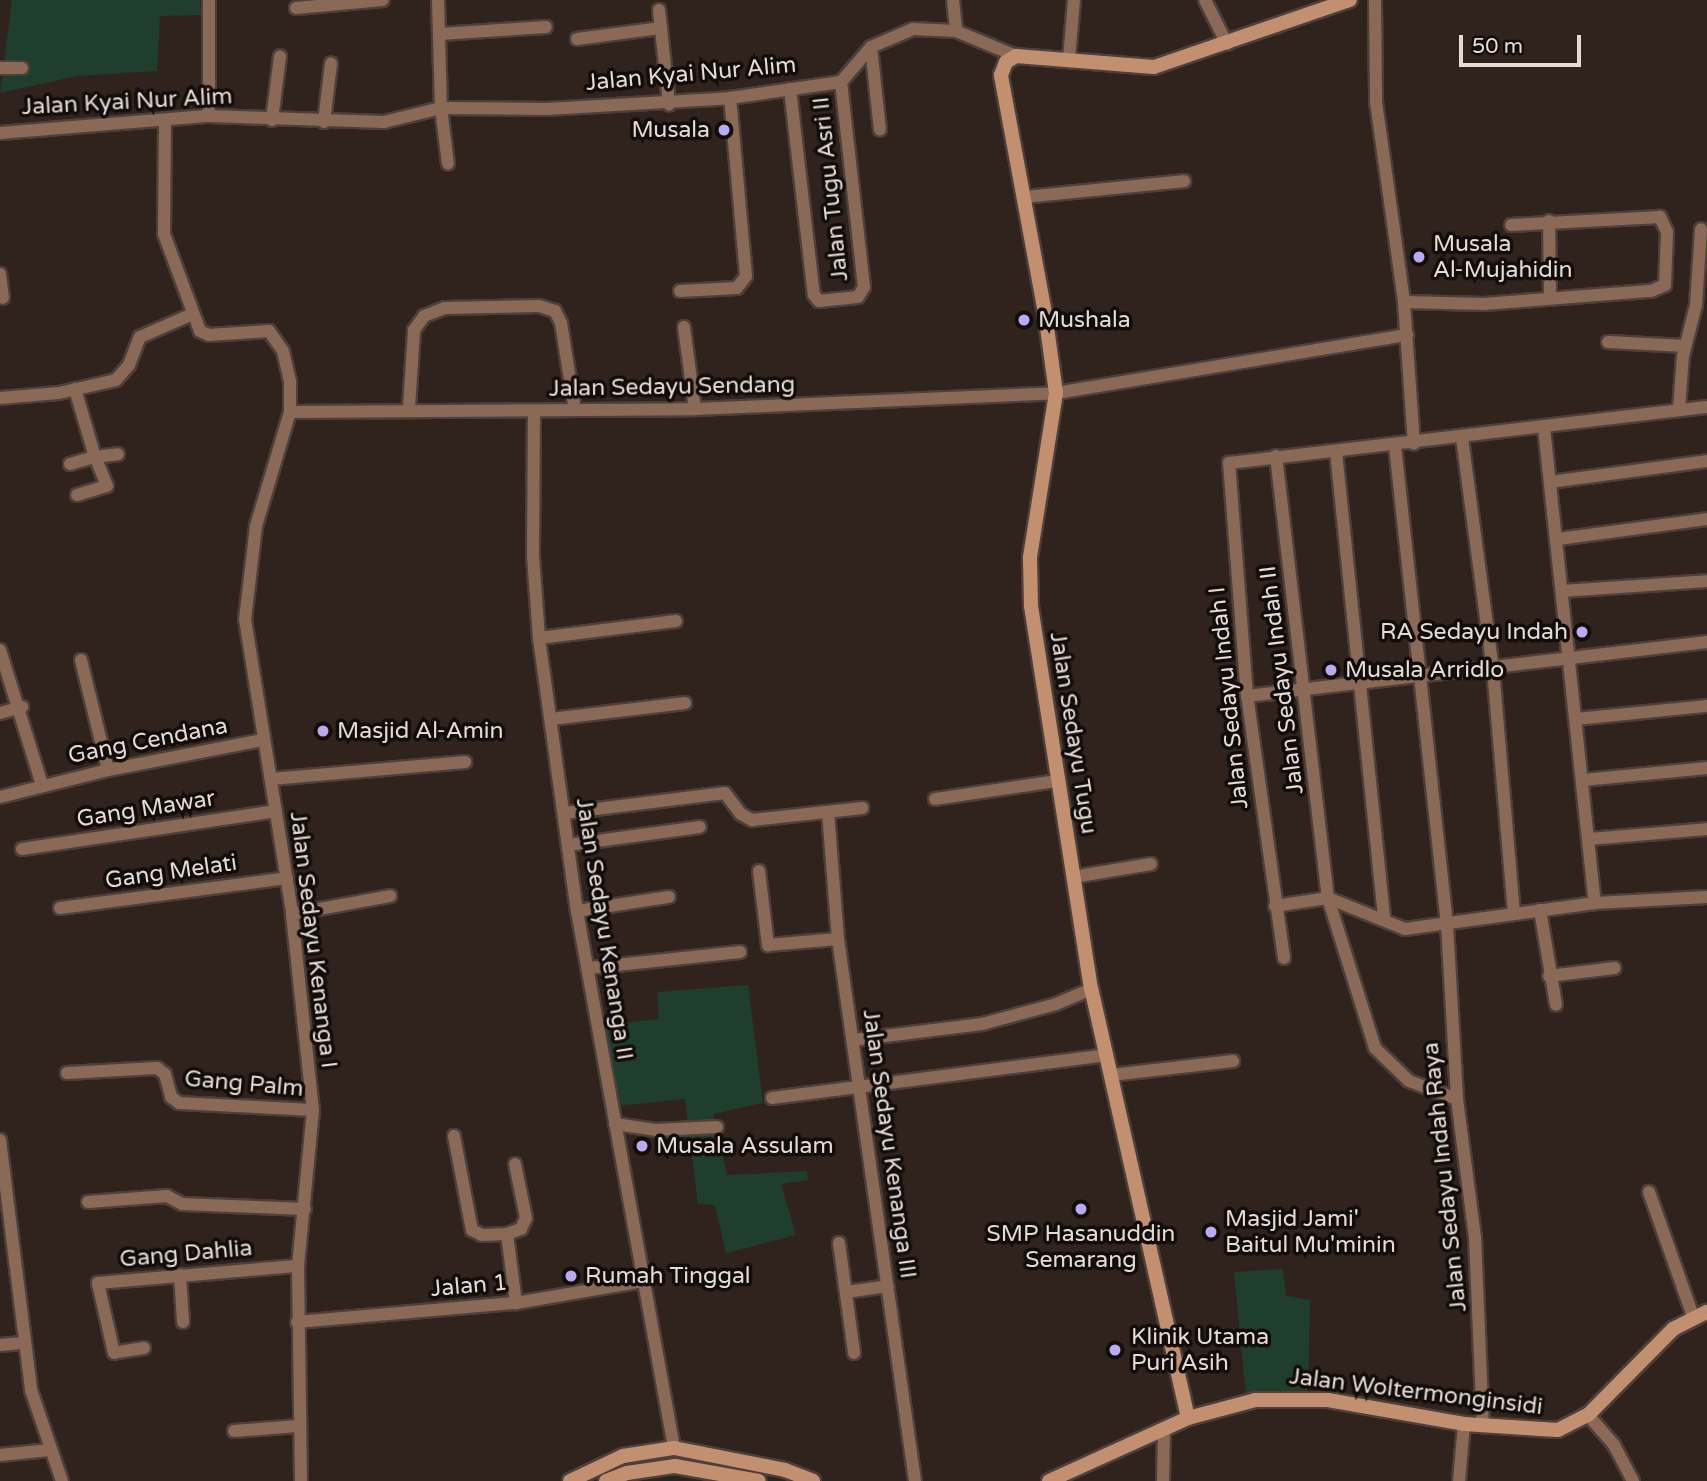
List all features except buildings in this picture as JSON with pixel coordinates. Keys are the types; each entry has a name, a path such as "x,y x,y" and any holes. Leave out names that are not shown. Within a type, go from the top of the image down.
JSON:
{"street":[{"path":"209,0 209,116"},
{"path":"296,8 383,0"},
{"path":"438,0 441,108 448,164"},
{"path":"953,0 957,31"},
{"path":"1069,59 1074,0"},
{"path":"1205,0 1227,44"},
{"path":"841,82 871,47 914,29 957,31 1016,56 1154,67 1227,44 1318,6 1350,0"},
{"path":"1375,0 1376,102 1404,302 1414,444"},
{"path":"659,10 669,104"},
{"path":"440,34 546,27"},
{"path":"577,39 661,28"},
{"path":"871,47 880,130"},
{"name":"Jalan Sedayu Tugu","path":"1016,56 1003,67 1001,87 1024,197 1056,393 1029,583 1091,989 1188,1418"},
{"path":"272,120 280,57"},
{"path":"324,122 331,63"},
{"path":"0,68 22,68"},
{"name":"Jalan Kyai Nur Alim","path":"0,133 209,116 324,122 399,120 441,108 669,104 841,82"},
{"name":"Jalan Tugu Asri II","path":"790,89 813,292 817,300 824,301 858,297 864,287 841,82"},
{"path":"680,291 737,288 746,276 730,98"},
{"path":"0,398 75,389 122,376 140,337 192,314 164,234 165,120"},
{"path":"1024,197 1184,181"},
{"path":"1404,302 1484,304 1663,288 1667,232 1660,217 1511,225"},
{"path":"1549,221 1550,297"},
{"path":"1679,409 1685,346 1696,305 1701,229"},
{"path":"0,274 3,298"},
{"path":"410,408 414,330 424,316 444,308 539,306 555,311 561,323 575,410"},
{"name":"Jalan Sedayu Kenanga I","path":"192,314 203,334 260,329 277,339 289,375 290,412 256,526 245,619 292,914 313,1111 298,1266 298,1426 301,1481"},
{"path":"684,327 695,410"},
{"name":"Jalan Sedayu Sendang","path":"290,412 410,408 534,411 695,410 1056,393 1407,335"},
{"path":"1608,342 1685,346"},
{"path":"75,389 95,457 107,486 77,495"},
{"path":"1276,456 1414,444 1707,407"},
{"name":"Jalan Sedayu Kenanga II","path":"534,411 533,556 539,638 577,911 674,1448"},
{"path":"1544,428 1572,660 1595,903"},
{"path":"1462,438 1493,669 1514,913"},
{"name":"Jalan Sedayu Indah Raya","path":"1395,446 1416,676 1447,924 1457,1099 1475,1237 1483,1426"},
{"path":"1336,452 1384,917"},
{"path":"69,464 118,454"},
{"name":"Jalan Sedayu Indah I","path":"1276,456 1231,461 1228,486 1247,696 1284,958"},
{"name":"Jalan Sedayu Indah II","path":"1276,456 1306,690 1328,898 1375,1048 1409,1081 1457,1099"},
{"path":"1550,482 1707,461"},
{"path":"1558,539 1707,519"},
{"path":"1562,591 1707,581"},
{"path":"539,638 676,621"},
{"path":"1247,696 1572,660 1707,642"},
{"path":"0,650 22,707 42,785"},
{"path":"81,660 108,769"},
{"path":"551,719 685,704"},
{"path":"1576,719 1707,706"},
{"path":"0,713 22,707"},
{"name":"Gang Cendana","path":"0,797 108,769 263,740"},
{"path":"271,779 465,762"},
{"path":"1583,780 1707,768"},
{"path":"935,799 1057,780"},
{"path":"564,813 725,793 740,814 752,820 862,807"},
{"name":"Gang Mawar","path":"22,849 276,811"},
{"name":"Jalan Sedayu Kenanga III","path":"828,812 838,939 915,1481"},
{"path":"568,845 700,827"},
{"path":"1589,839 1707,830"},
{"path":"1073,877 1151,864"},
{"path":"759,871 768,945 838,939"},
{"name":"Gang Melati","path":"60,908 287,878"},
{"path":"292,914 390,897"},
{"path":"577,911 669,897"},
{"path":"1275,906 1328,898 1384,917 1405,929 1595,903 1707,897"},
{"path":"1540,910 1556,1005"},
{"path":"588,968 740,952"},
{"path":"1549,976 1615,968"},
{"path":"853,1040 982,1024 1056,1004 1091,989"},
{"path":"772,1098 1107,1055"},
{"path":"1111,1075 1233,1061"},
{"name":"Gang Palm","path":"67,1073 157,1068 165,1074 171,1097 179,1103 313,1111"},
{"path":"615,1124 656,1130 717,1127"},
{"path":"454,1136 472,1230 482,1235 507,1234 521,1228 526,1217 515,1164"},
{"path":"0,1140 32,1390 62,1481"},
{"path":"1649,1192 1700,1314"},
{"path":"88,1202 167,1196 182,1204 305,1209"},
{"path":"507,1234 516,1303"},
{"path":"839,1243 854,1353"},
{"name":"Gang Dahlia","path":"144,1349 114,1353 97,1283 298,1266"},
{"path":"180,1275 183,1322"},
{"name":"Jalan 1","path":"297,1322 516,1303 643,1281"},
{"path":"846,1292 888,1286"},
{"name":"Jalan Woltermonginsidi","path":"1049,1481 1188,1418 1255,1400 1292,1399 1371,1405 1464,1424 1542,1432 1588,1415 1674,1329 1700,1314"},
{"path":"0,1345 25,1343"},
{"path":"1588,1415 1614,1445 1633,1481"},
{"path":"1459,1481 1464,1424"},
{"path":"234,1431 298,1426"},
{"path":"1163,1481 1164,1429"},
{"path":"570,1481 623,1456 674,1448 704,1452 784,1476 813,1481"},
{"path":"0,1455 50,1450"},
{"path":"703,1470 704,1452"},
{"path":"623,1456 627,1473"},
{"path":"606,1481 627,1473 675,1466 760,1481"}],"green space":[{"path":"12,0 200,0 201,15 160,16 157,71 77,76 0,93"},
{"path":"748,985 763,1103 713,1114 727,1175 807,1171 808,1180 781,1184 796,1235 726,1253 715,1205 698,1204 685,1099 617,1106 603,1025 659,1019 657,992"},
{"path":"1283,1269 1286,1296 1310,1300 1308,1395 1246,1396 1234,1272"}],"place":[{"name":"Musala","path":"724,130"},
{"name":"Musala Al-Mujahidin","path":"1419,257"},
{"name":"Mushala","path":"1024,320"},
{"name":"RA Sedayu Indah","path":"1582,632"},
{"name":"Musala Arridlo","path":"1331,670"},
{"name":"Masjid Al-Amin","path":"323,731"},
{"name":"Musala Assulam","path":"642,1146"},
{"name":"SMP Hasanuddin Semarang","path":"1081,1209"},
{"name":"Masjid Jami' Baitul Mu'minin","path":"1211,1232"},
{"name":"Rumah Tinggal","path":"571,1276"},
{"name":"Klinik Utama Puri Asih","path":"1115,1350"}]}
